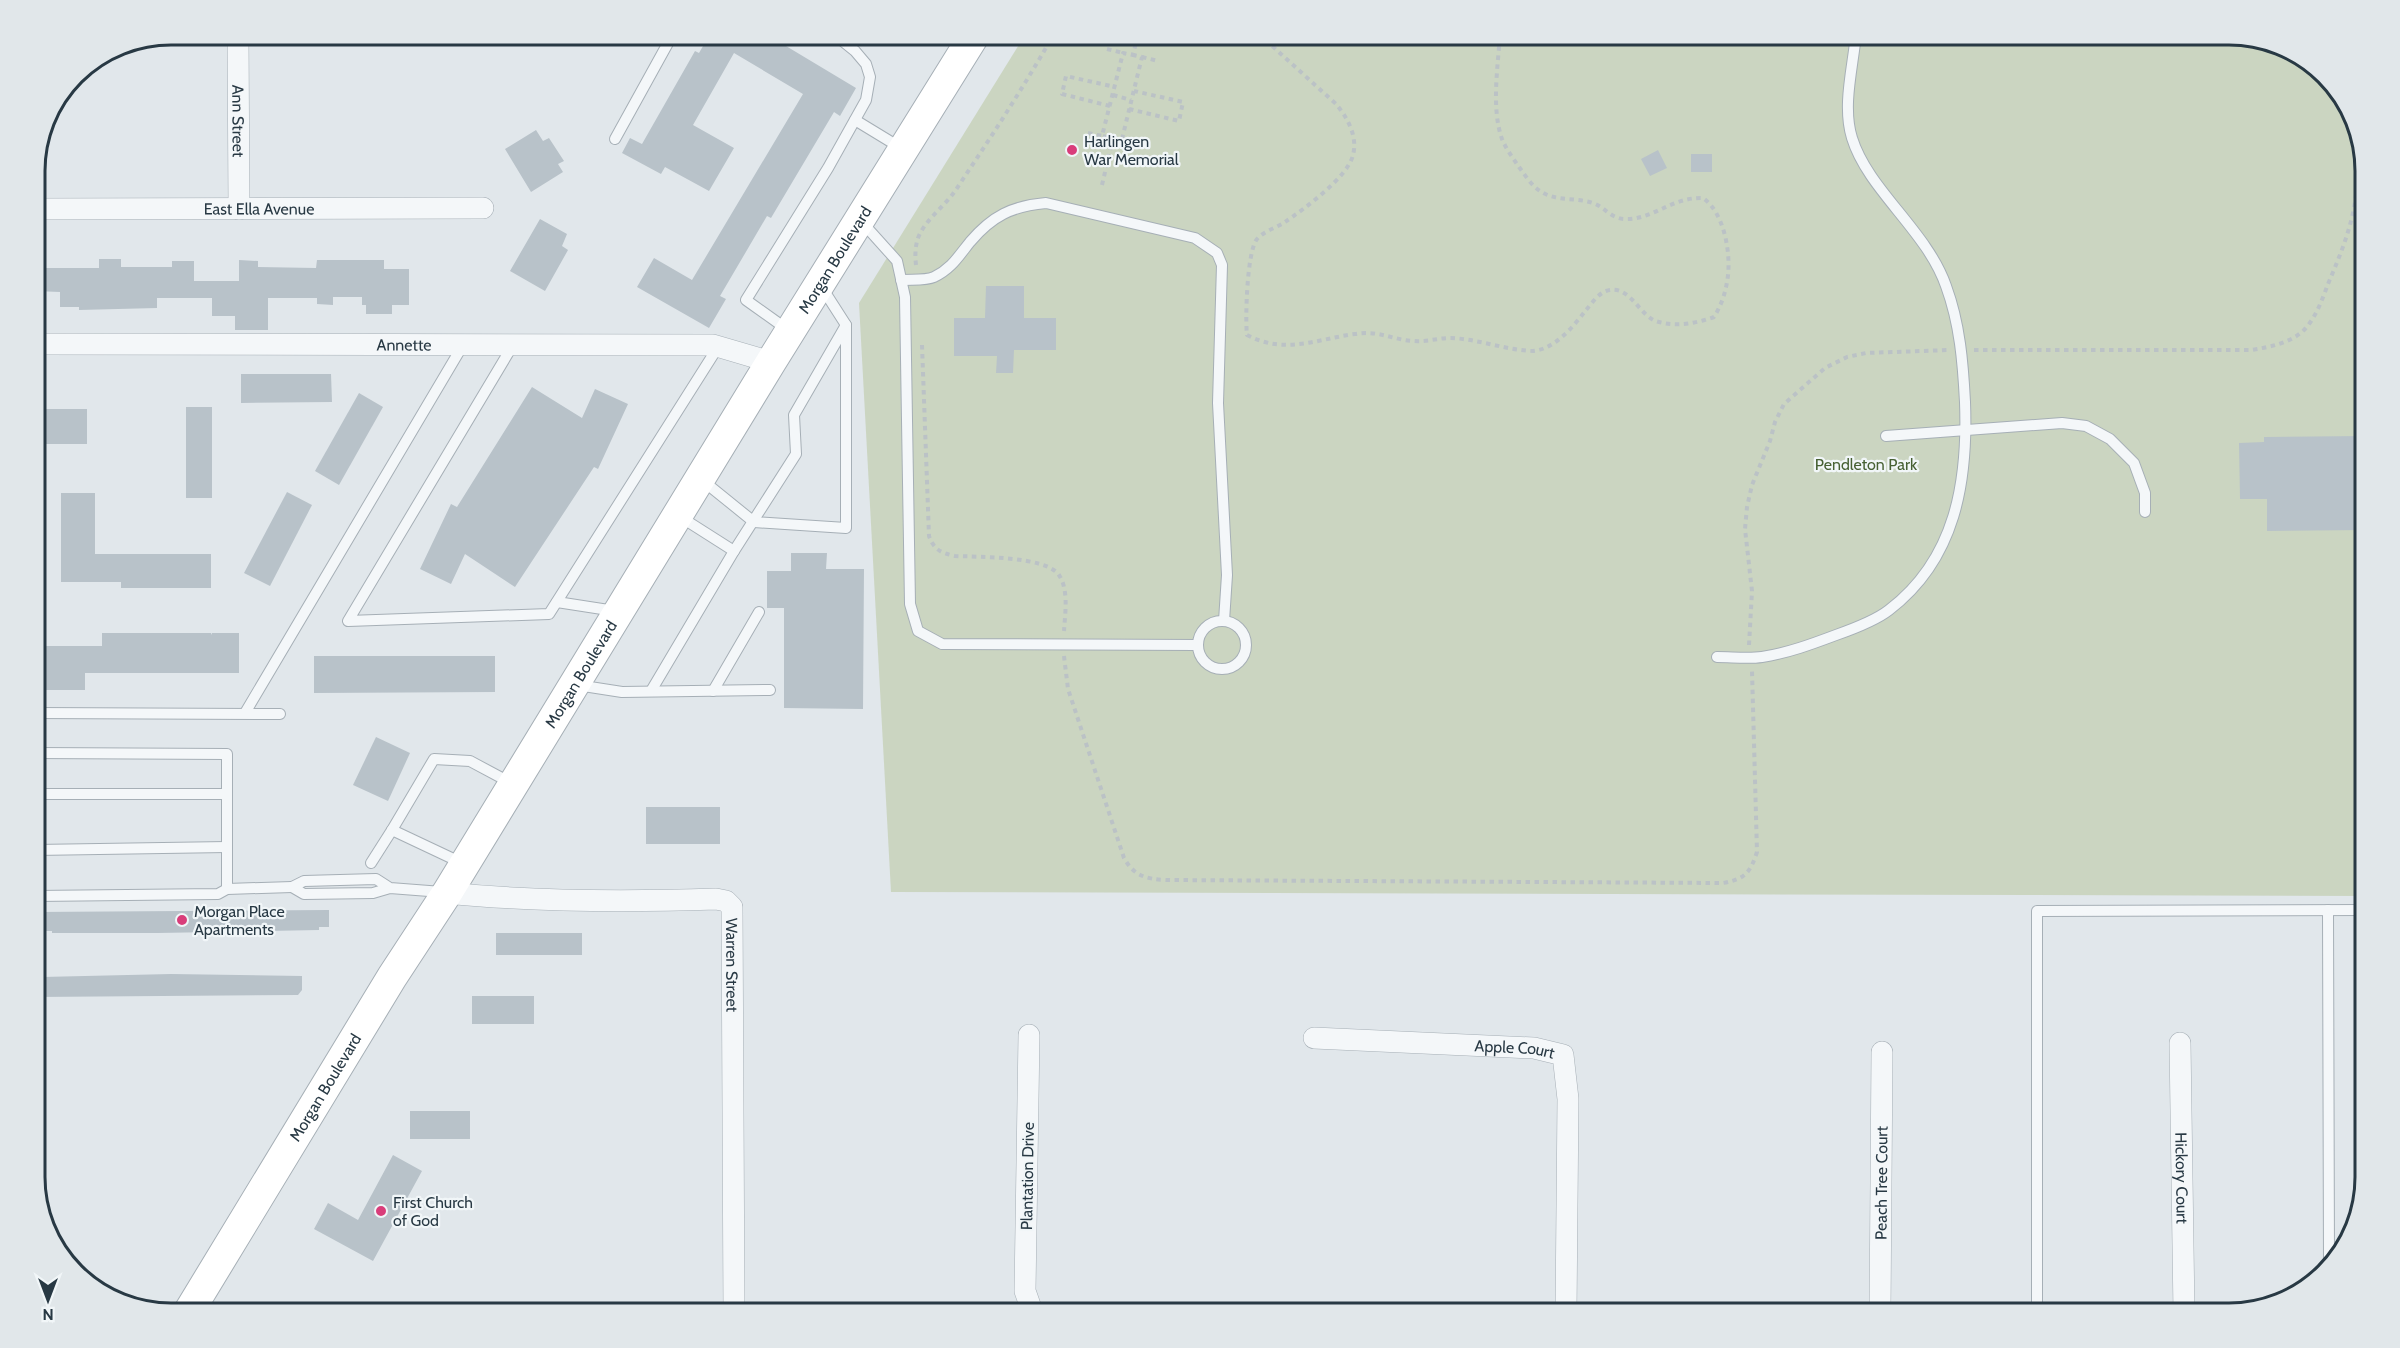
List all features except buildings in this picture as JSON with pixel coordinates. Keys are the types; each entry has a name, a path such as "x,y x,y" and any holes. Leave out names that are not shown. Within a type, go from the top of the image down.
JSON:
{"main road":[{"name":"Morgan Boulevard","path":"202,1303 392,977 447,893 771,362 968,45"}],"street":[{"name":"Ann Street","path":"238,45 239,209"},
{"name":"East Ella Avenue","path":"45,209 483,208"},
{"name":"Annette","path":"45,344 718,347 771,362"},
{"name":"Warren Street","path":"447,893 537,901 717,899 726,901 732,907 734,1303"},
{"name":"Plantation Drive","path":"1029,1035 1025,1291 1029,1303"},
{"name":"Apple Court","path":"1314,1038 1534,1048 1563,1055 1568,1099 1566,1303"},
{"name":"Hickory Court","path":"2181,1044 2184,1303"},
{"name":"Peach Tree Court","path":"1880,1303 1882,1052"}],"lane":[{"path":"615,139 667,45"},
{"path":"790,332 746,300 866,100 870,77 866,64 848,45"},
{"path":"1717,657 1761,658 1802,648 1888,611 1914,586 1938,555 1953,518 1963,476 1966,432 1959,333 1946,285 1920,236 1869,172 1852,138 1848,109 1855,45"},
{"path":"855,120 904,150"},
{"path":"902,280 931,278 952,267 990,222 1024,205 1046,203 1195,238 1217,253 1222,265 1218,403 1227,575 1224,621"},
{"path":"860,221 897,261 905,297 910,604 918,631 942,644 1197,645"},
{"path":"700,479 754,522 846,528 846,325 820,285"},
{"path":"651,692 734,551 796,454 794,415 846,325"},
{"path":"245,713 463,345"},
{"path":"513,345 348,621 549,614 718,347"},
{"path":"1886,436 1966,432 2062,423 2086,426 2110,439 2134,463 2145,493 2145,512"},
{"path":"678,515 734,551"},
{"path":"557,602 618,612"},
{"path":"712,691 759,612"},
{"path":"1216,621 1224,621 1239,628 1246,642 1243,658 1238,664 1223,670 1215,669 1202,660 1197,645 1203,630 1216,621"},
{"path":"574,684 622,692 770,690"},
{"path":"45,713 280,714"},
{"path":"45,753 227,754 227,889"},
{"path":"371,863 434,759 470,761 513,784"},
{"path":"45,794 227,794"},
{"path":"392,830 464,864"},
{"path":"45,850 227,847"},
{"path":"45,896 218,894 227,889 292,887 304,881 376,879 390,888 447,893"},
{"path":"2328,910 2329,1254"},
{"path":"2037,1303 2037,911 2355,910"}],"path":[{"path":"918,279 915,250 924,227 950,198 1017,99 1048,45"},
{"path":"1133,55 1135,45"},
{"path":"1271,45 1347,116 1353,137 1353,155 1345,169 1312,202 1283,224 1257,239 1252,250 1249,278 1245,322 1247,335 1264,342 1289,345 1313,344 1354,334 1376,332 1413,341 1451,339 1533,351 1543,350 1557,341 1580,319 1596,298 1607,291 1621,291 1629,295 1643,312 1658,322 1687,324 1714,317 1724,295 1728,269 1725,239 1714,208 1703,198 1686,198 1647,214 1624,220 1615,218 1594,203 1559,199 1540,192 1508,150 1498,125 1500,45"},
{"path":"1107,49 1158,61"},
{"path":"1102,136 1123,53"},
{"path":"1122,140 1142,57"},
{"path":"1110,106 1062,94 1066,76 1115,87"},
{"path":"1129,110 1179,121 1183,102 1134,91"},
{"path":"1113,95 1131,100"},
{"path":"1088,133 1136,143"},
{"path":"1102,185 1113,138"},
{"path":"922,340 929,536 933,547 943,553 955,555 1032,561 1059,574 1064,590 1064,644 1068,689 1124,858 1129,868 1138,876 1166,880 1723,883 1739,880 1752,868 1757,852 1753,675 1750,657 1752,591 1745,529 1752,484 1784,404 1825,368 1847,357 1866,353 1961,350 2251,350 2271,347 2290,340 2303,331 2313,316 2346,244 2355,193"}],"green space":[{"name":"Pendleton Park","path":"1019,45 2229,45 2262,49 2306,71 2329,94 2348,130 2355,163 2355,896 891,892 859,303"}],"place":[{"name":"Harlingen War Memorial","path":"1072,150"},
{"name":"Morgan Place Apartments","path":"182,920"},
{"name":"First Church of God","path":"381,1211"}]}
